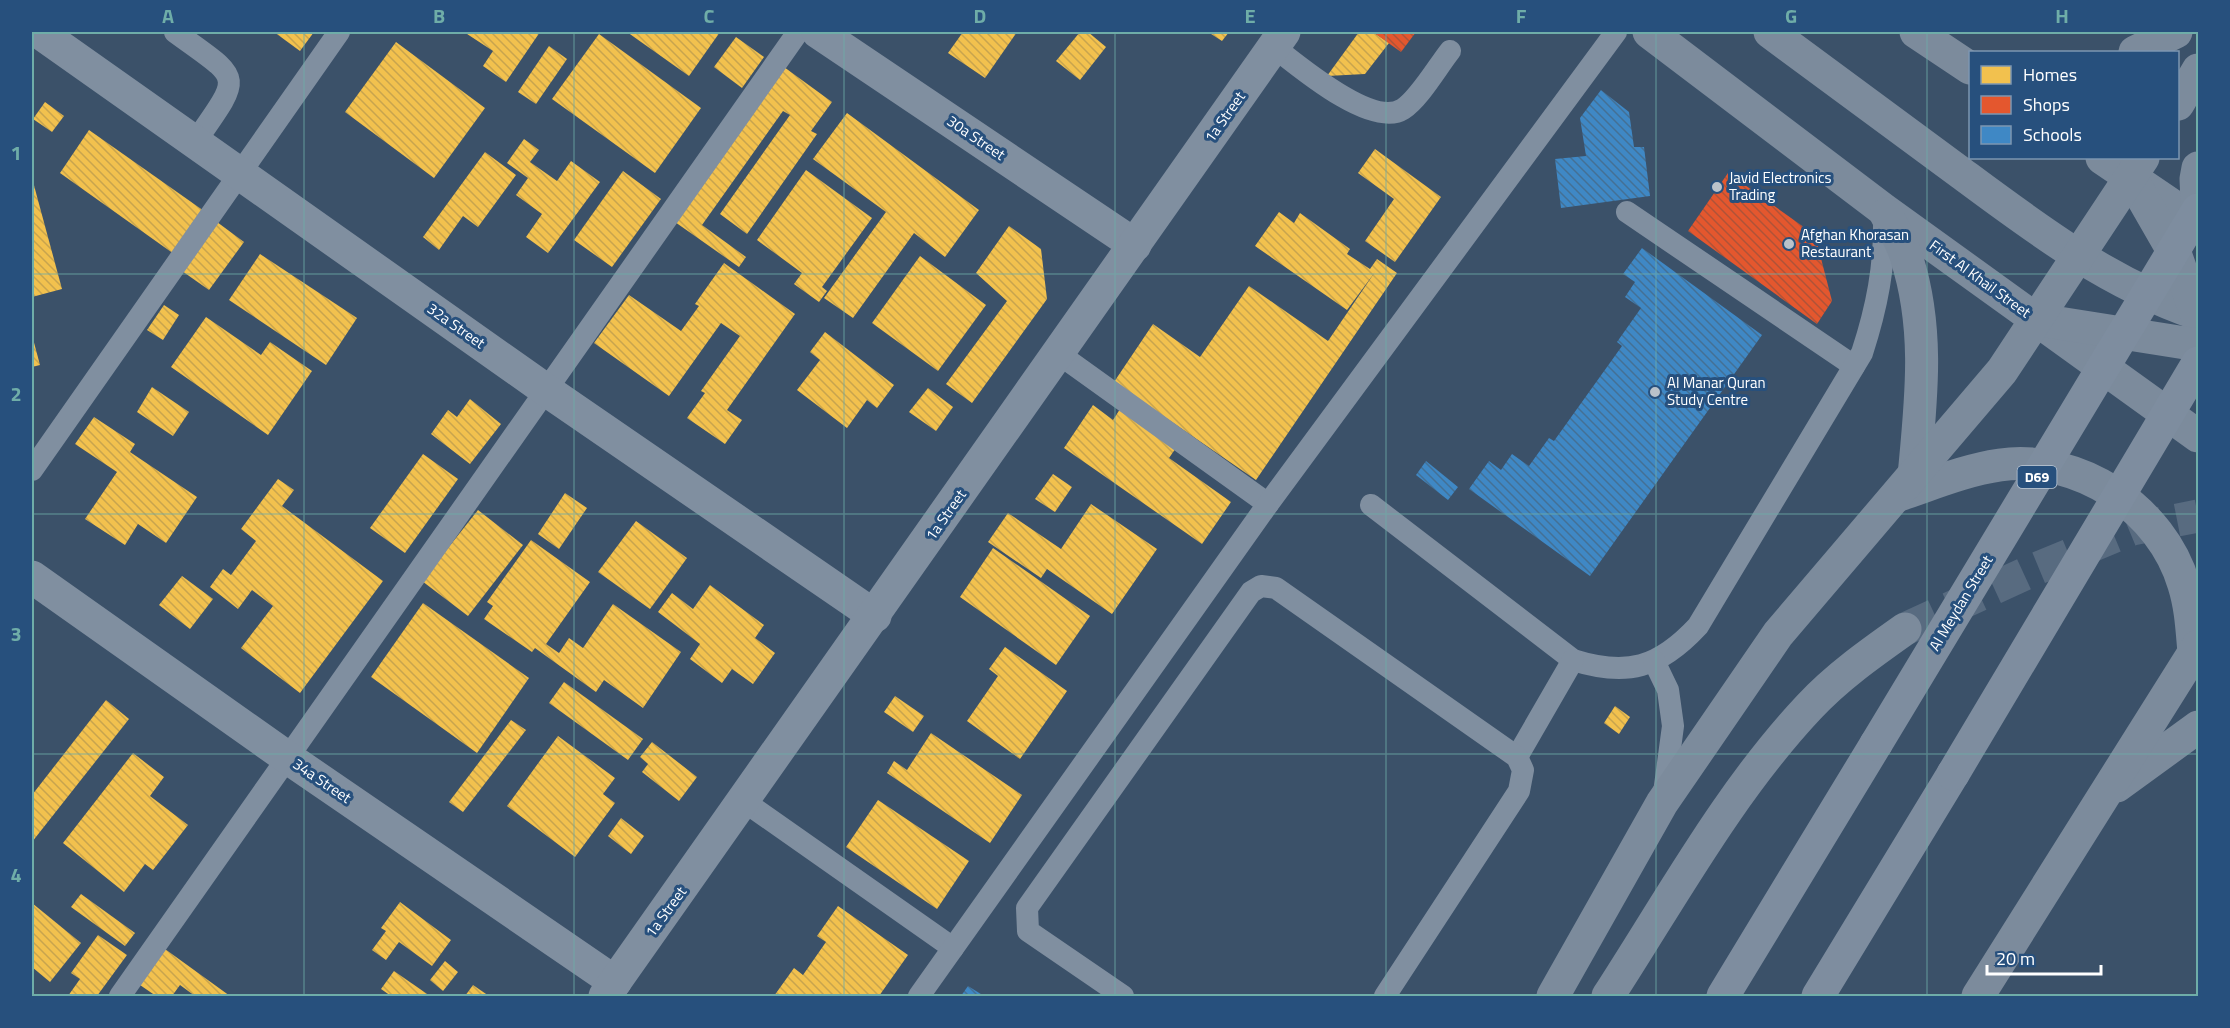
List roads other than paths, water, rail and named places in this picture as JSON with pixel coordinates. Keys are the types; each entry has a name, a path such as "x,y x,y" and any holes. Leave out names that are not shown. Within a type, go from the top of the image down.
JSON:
{"main road":[{"name":"First Al Khail Street","path":"1649,32 1884,210 2199,435"},
{"path":"1770,32 2027,222 2079,257 2198,323"},
{"path":"2137,51 2176,32"},
{"path":"1921,33 1964,60"},
{"path":"2179,102 2199,70"},
{"path":"2106,159 2137,167 2199,223"},
{"path":"1553,996 1662,803 1778,634 2002,371 2038,320 2137,167"},
{"path":"2137,167 2176,256 2198,323"},
{"path":"2199,168 2196,179 2199,223"},
{"path":"1884,210 1906,254 1918,302 1924,348 1922,384 1906,486"},
{"name":"Al Meydan Street","path":"1723,996 2199,210"},
{"path":"2038,320 2198,323"},
{"path":"1818,996 2199,363"},
{"path":"1906,486 2001,465 2035,464 2068,471 2099,483 2127,502 2152,526 2170,553 2184,584 2196,649"},
{"path":"1978,996 2196,649 2199,609"},
{"path":"1608,996 1744,786 1776,744 1835,682 1905,629"},
{"path":"2103,796 2199,727"}],"street":[{"name":"32a Street","path":"39,32 546,390 875,616"},
{"name":"30a Street","path":"818,32 1135,245"},
{"name":"1a Street","path":"610,989 745,802 1279,39"},
{"name":"34a Street","path":"32,577 610,989"}],"lane":[{"path":"175,32 224,68 230,77 227,97 195,142"},
{"path":"32,470 339,32"},
{"path":"120,996 798,32"},
{"path":"919,996 1268,504 1616,32"},
{"path":"1279,39 1323,86 1351,101 1388,112 1404,109 1450,51"},
{"path":"1371,505 1573,660 1599,668 1627,669 1654,661 1678,647 1698,626 1858,359 1877,306 1885,258 1884,210"},
{"path":"1627,212 1858,359"},
{"path":"1059,354 1268,504"},
{"path":"1123,996 1028,931 1027,908 1251,592 1261,586 1276,588 1517,757 1523,770 1519,791 1384,996"},
{"path":"1517,757 1573,660"},
{"path":"1654,661 1668,690 1673,726 1662,803"},
{"path":"745,802 953,948"}],"tunnel":[{"path":"1905,629 2031,571 2132,529 2198,516"}],"place":[{"name":"Javid Electronics Trading","path":"1717,187"},
{"name":"Afghan Khorasan Restaurant","path":"1789,244"},
{"name":"Al Manar Quran Study Centre","path":"1655,392"}]}
